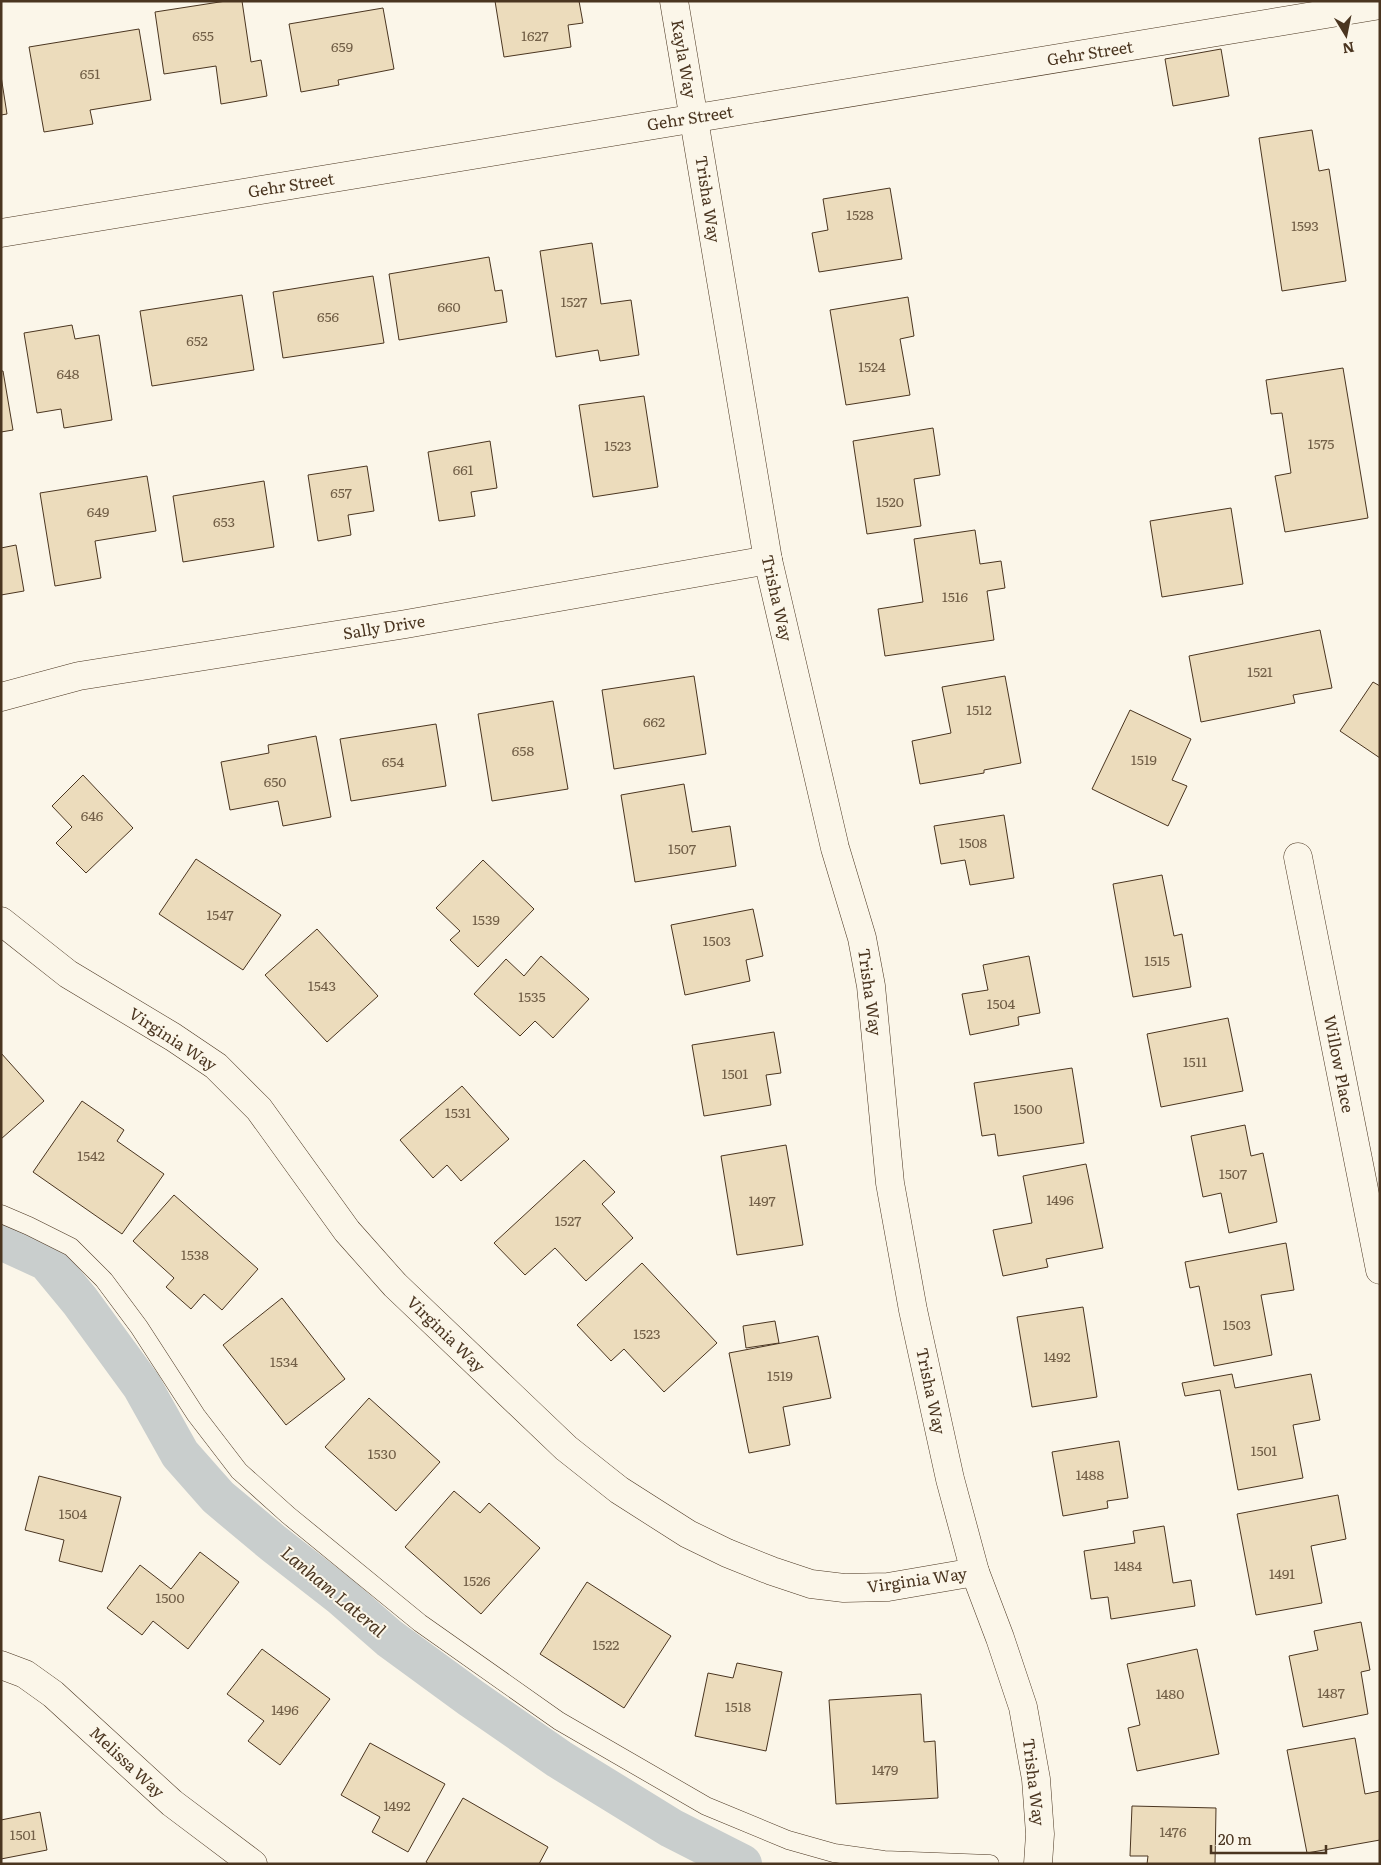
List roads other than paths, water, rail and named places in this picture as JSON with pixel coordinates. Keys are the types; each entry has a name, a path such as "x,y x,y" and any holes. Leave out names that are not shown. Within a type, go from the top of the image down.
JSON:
{"street":[{"name":"Kayla Way","path":"674,1 694,118"},
{"name":"Gehr Street","path":"1,233 1380,5"},
{"name":"Trisha Way","path":"694,118 768,560 835,848 862,938 871,986 890,1183 915,1320 950,1479 975,1572 1023,1707 1036,1779 1040,1834 1038,1864"},
{"name":"Sally Drive","path":"1,697 79,676 406,624 768,560"},
{"name":"Willow Place","path":"1298,858 1380,1270"},
{"name":"Virginia Way","path":"1,921 68,974 173,1037 216,1066 259,1108 347,1231 395,1285 566,1448 619,1490 688,1534 772,1571 812,1584 844,1588 888,1587 975,1572"},
{"name":"Melissa Way","path":"1,1664 25,1674 53,1694 172,1803 253,1864"}],"lane":[{"path":"1,1214 71,1248 104,1280 139,1328 196,1415 239,1471 288,1515 420,1623 559,1721 706,1806 788,1840 834,1853 884,1860 990,1864"}],"waterway":[{"name":"Lanham Lateral","path":"1,1240 47,1261 80,1301 142,1386 180,1454 218,1497 341,1596 389,1638 471,1698 559,1759 671,1828 742,1864"}]}
